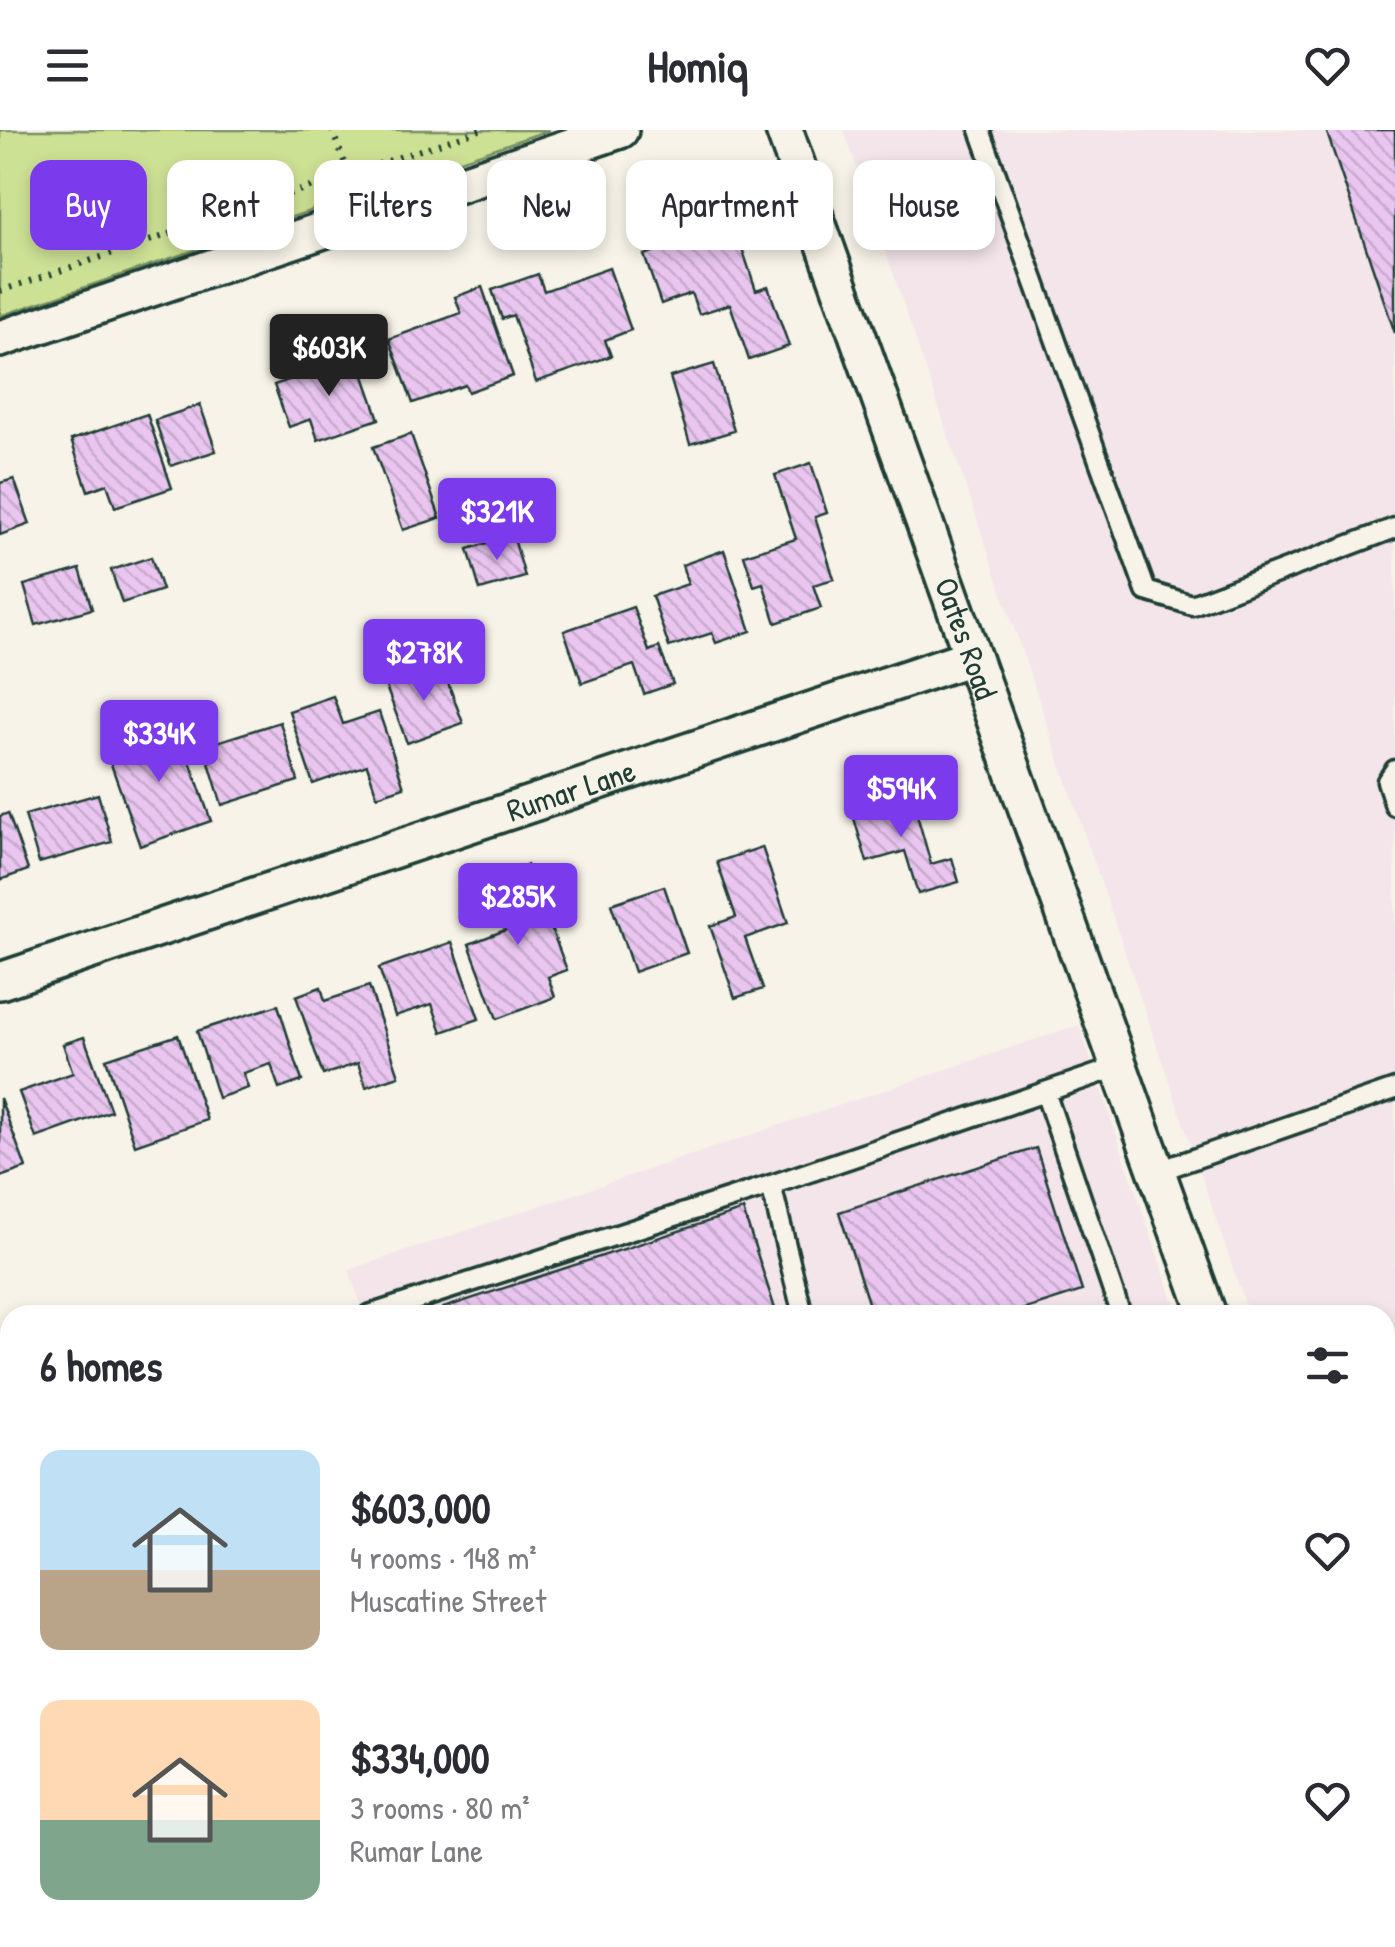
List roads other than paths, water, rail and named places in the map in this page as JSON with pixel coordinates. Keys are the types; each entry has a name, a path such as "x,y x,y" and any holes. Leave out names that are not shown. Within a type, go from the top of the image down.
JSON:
{"street":[{"path":"0,339 620,130"},
{"name":"Oates Road","path":"784,130 1204,1305"},
{"name":"Rumar Lane","path":"0,981 971,658"}],"lane":[{"path":"980,130 1146,591 1192,604 1395,528"},
{"path":"1395,770 1387,781 1395,806"},
{"path":"429,1305 1118,1067"},
{"path":"1156,1172 1395,1089"},
{"path":"1045,1092 1118,1305"},
{"path":"771,1185 801,1305"}]}
